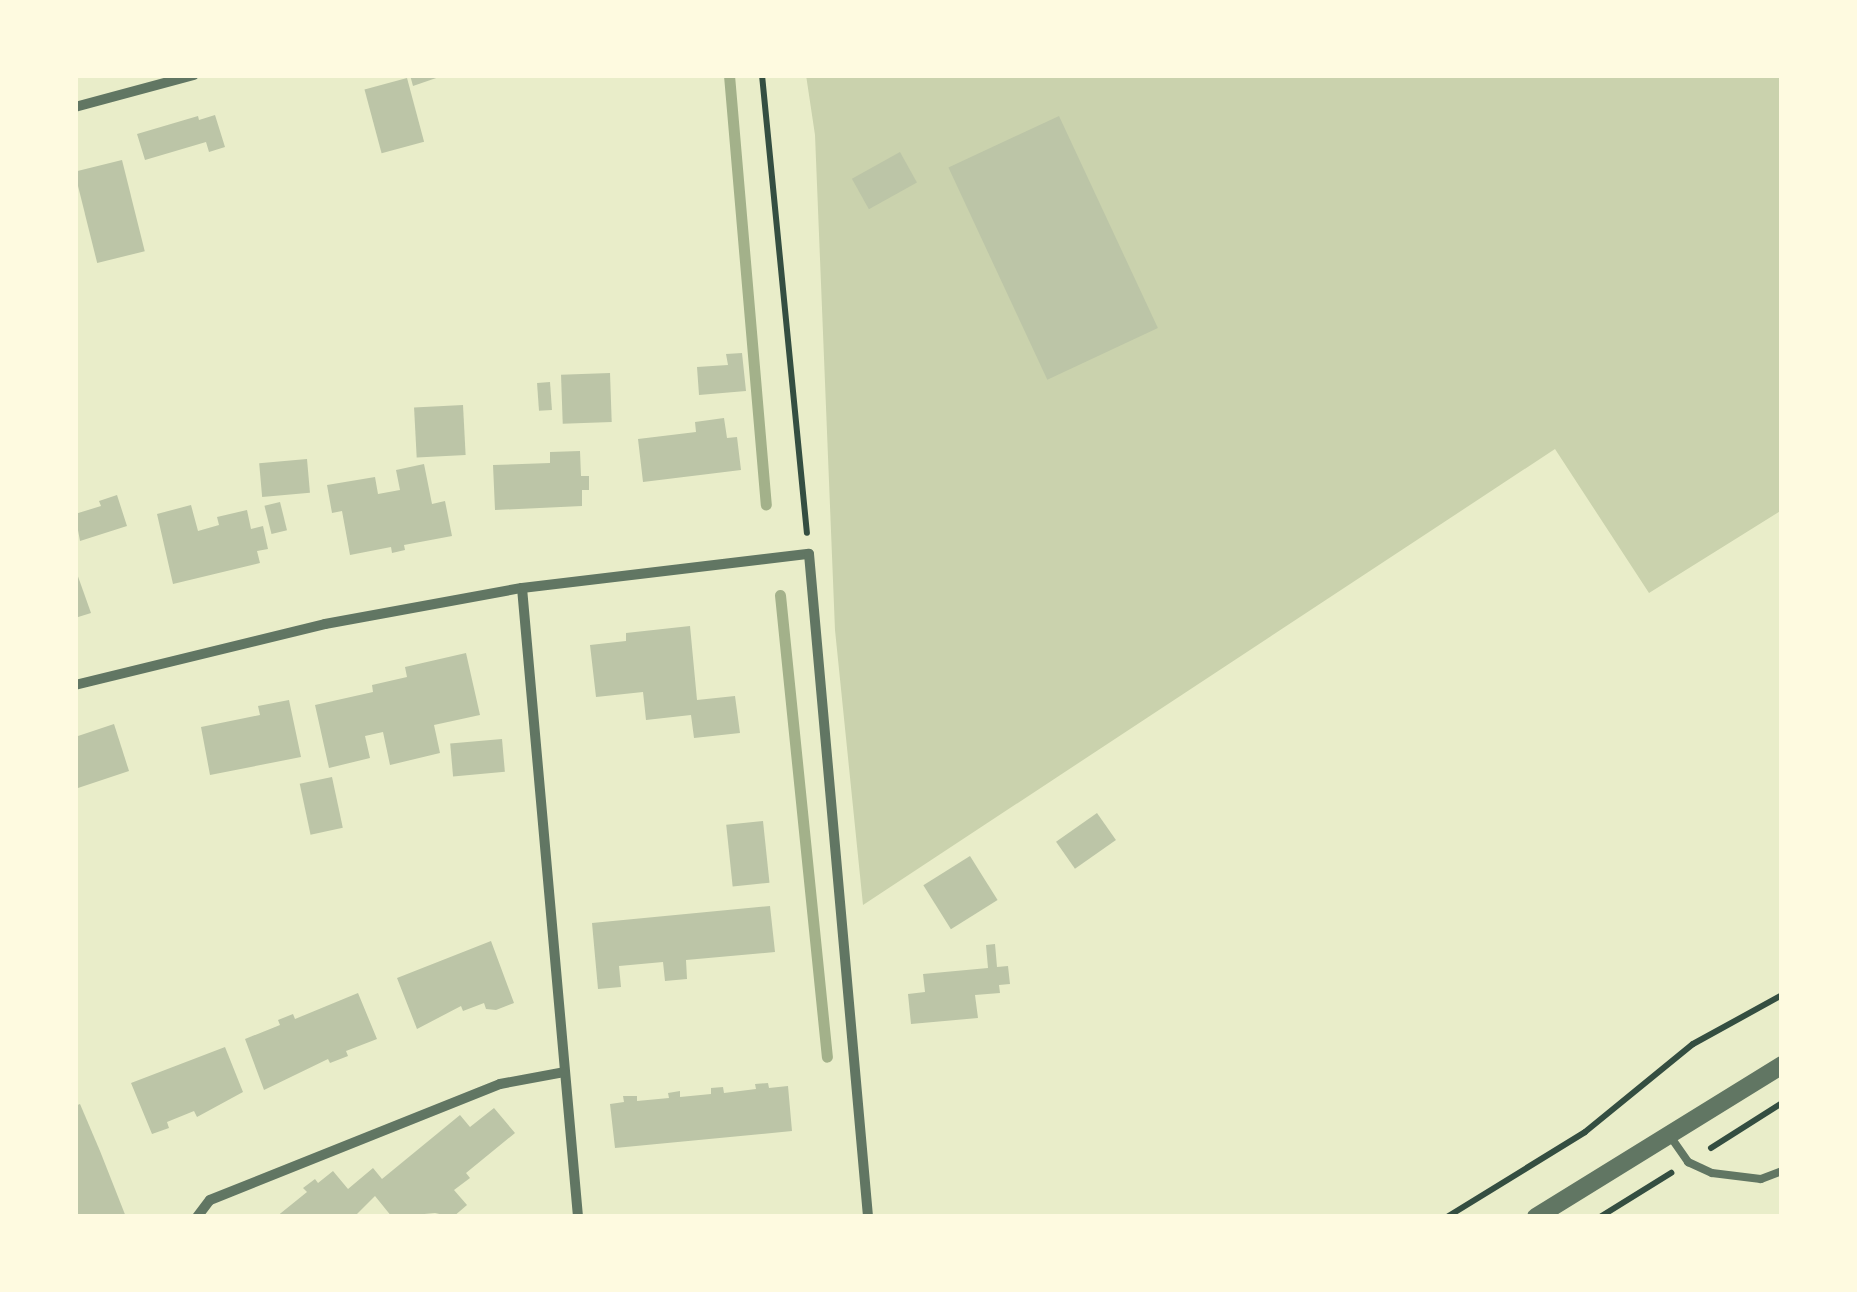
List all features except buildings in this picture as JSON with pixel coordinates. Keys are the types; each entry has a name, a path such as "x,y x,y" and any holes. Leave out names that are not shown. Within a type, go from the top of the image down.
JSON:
{"street":[{"path":"75,107 194,75"},
{"path":"75,685 325,624 522,588 810,554 868,1217"},
{"path":"522,588 578,1217"},
{"path":"1536,1217 1782,1064"},
{"path":"197,1217 210,1200 500,1084 564,1072"}],"lane":[{"path":"1669,1134 1688,1162 1712,1174 1761,1179 1782,1171"}],"path":[{"path":"762,75 810,554"},
{"path":"1447,1217 1585,1132 1693,1044 1782,995"}],"green space":[{"path":"806,75 1782,75 1782,510 1649,593 1555,449 863,905 835,630 815,135"}],"waterway":[{"path":"729,75 766,504"},
{"path":"780,595 827,1057"}]}
